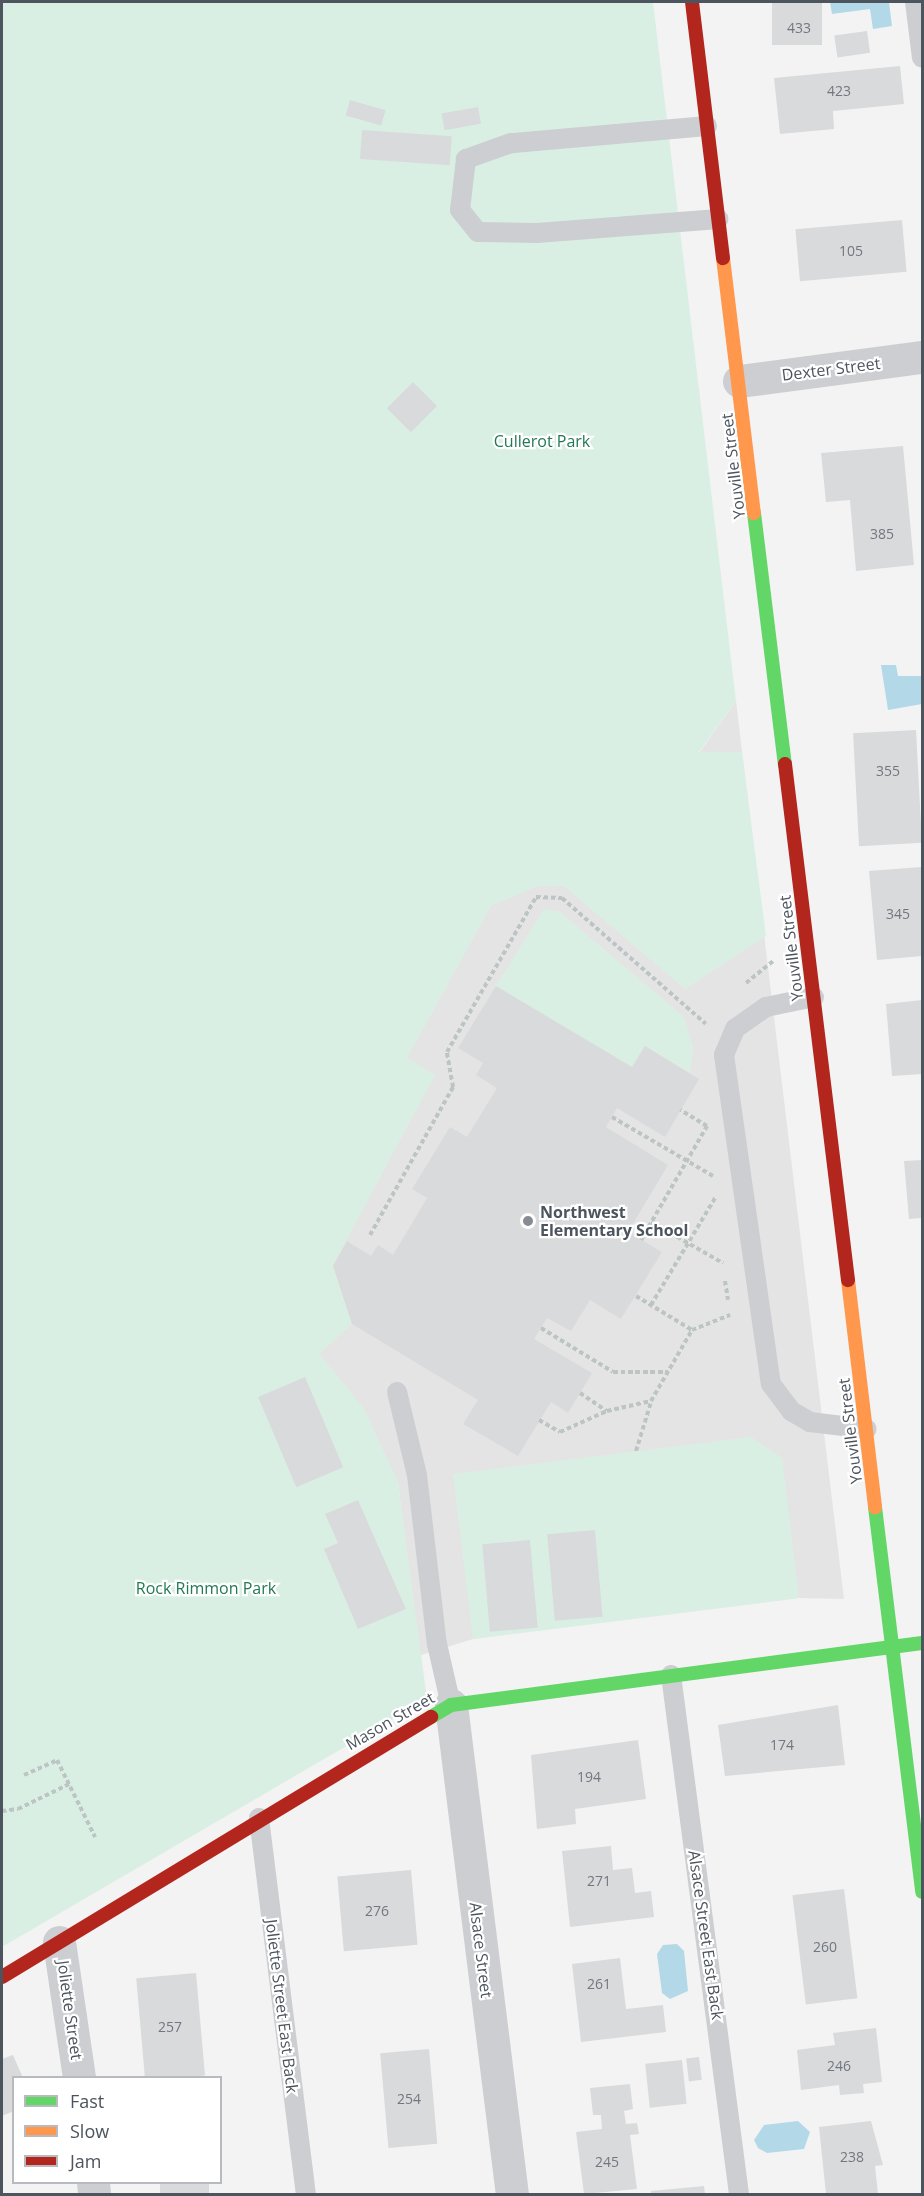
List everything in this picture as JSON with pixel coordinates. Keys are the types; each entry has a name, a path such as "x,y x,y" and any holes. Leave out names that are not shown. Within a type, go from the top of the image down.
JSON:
{"street":[{"name":"Youville Street","path":"692,2 922,1892"},
{"name":"Dexter Street","path":"739,381 922,357"},
{"name":"Mason Street","path":"2,1977 259,1818 451,1705 922,1643"},
{"name":"Alsace Street","path":"451,1705 512,2194"},
{"name":"Joliette Street","path":"59,1942 80,2076"}],"lane":[{"path":"915,2 922,58"},
{"path":"707,126 511,143 466,159 460,210 478,232 718,219"},
{"path":"814,997 766,1007 735,1029 724,1055 771,1384 791,1411 810,1422 867,1430"},
{"path":"397,1392 417,1475 437,1644 451,1705"},
{"name":"Alsace Street East Back","path":"671,1675 739,2194"},
{"name":"Joliette Street East Back","path":"259,1818 306,2194"}],"path":[{"path":"370,1235 453,1087 447,1052 536,897 562,898 729,1045"},
{"path":"641,1240 708,1126 680,1110"},
{"path":"612,1117 713,1176"},
{"path":"651,1305 716,1197"},
{"path":"651,1222 723,1263"},
{"path":"636,1296 692,1330"},
{"path":"636,1451 651,1401 692,1330 730,1315"},
{"path":"541,1328 613,1372 668,1372"},
{"path":"580,1393 608,1411"},
{"path":"539,1420 560,1432 608,1411 651,1401"},
{"path":"24,1775 57,1760 95,1838"},
{"path":"2,1811 18,1809 69,1784"}],"shaded area":[{"name":"Northwest Elementary School","path":"736,701 844,1599 799,1598 473,1639 418,1656 398,1482 318,1354 357,837 699,753"}],"green space":[{"name":"Rock Rimmon Park","path":"2,2 653,2 736,701 699,752 742,752 766,936 685,989 564,886 538,886 491,906 407,1058 435,1075 333,1265 352,1324 319,1354 363,1407 398,1482 427,1699 2,1947"},
{"path":"544,909 560,912 684,1017 693,1048 690,1073 645,1046 632,1067 496,986"},
{"path":"751,1437 782,1458 799,1598 473,1639 453,1474"}],"water":[{"path":"830,2 889,2 892,26 873,29 870,9 832,14"},
{"path":"881,665 896,665 898,676 922,676 922,704 888,710"},
{"path":"677,1944 684,1951 688,1991 670,1999 662,1993 657,1954 663,1945"},
{"path":"798,2121 810,2132 804,2149 767,2153 758,2148 754,2140 764,2125"}],"building":[{"path":"772,2 822,2 822,45 772,45"},
{"path":"867,31 870,53 837,57 834,36"},
{"path":"900,66 904,104 833,111 834,129 780,134 774,78"},
{"path":"350,100 386,110 381,126 346,115"},
{"path":"478,107 481,124 445,130 442,113"},
{"path":"362,130 452,136 450,165 360,159"},
{"path":"902,220 907,272 800,281 795,229"},
{"path":"413,382 437,406 411,432 387,408"},
{"path":"903,446 914,565 856,571 850,500 826,502 821,453"},
{"path":"916,730 922,843 859,846 853,733"},
{"path":"922,867 922,956 877,960 869,871"},
{"path":"496,986 632,1067 645,1046 699,1079 665,1137 617,1108 606,1127 668,1165 628,1232 662,1252 621,1319 590,1300 571,1331 547,1318 534,1339 592,1373 568,1413 551,1402 518,1456 463,1424 478,1400 352,1324 333,1266 347,1241 371,1256 378,1245 393,1255 427,1198 412,1189 450,1127 467,1137 497,1088 476,1075 483,1063 458,1048"},
{"path":"922,1000 922,1074 892,1076 886,1004"},
{"path":"922,1160 922,1218 909,1219 904,1161"},
{"path":"305,1377 343,1467 296,1487 258,1397"},
{"path":"358,1500 406,1609 358,1629 324,1549 338,1543 325,1514"},
{"path":"595,1530 603,1617 555,1621 547,1534"},
{"path":"530,1540 538,1628 490,1632 482,1544"},
{"path":"838,1705 845,1765 725,1776 718,1725"},
{"path":"638,1740 646,1799 575,1809 576,1824 537,1829 531,1755"},
{"path":"611,1846 613,1870 632,1868 635,1893 651,1891 654,1917 570,1927 562,1851"},
{"path":"411,1870 418,1945 344,1951 337,1876"},
{"path":"844,1889 857,1998 806,2005 792,1895"},
{"path":"620,1958 626,2009 663,2005 666,2032 581,2042 572,1964"},
{"path":"196,1973 205,2076 145,2076 136,1978"},
{"path":"876,2028 882,2082 863,2084 864,2093 840,2095 839,2085 801,2090 797,2050 835,2045 833,2033"},
{"path":"429,2049 437,2144 388,2148 380,2053"},
{"path":"13,2055 22,2076 12,2076 12,2112 2,2116 2,2059"},
{"path":"699,2057 702,2080 689,2081 686,2059"},
{"path":"682,2060 687,2104 650,2108 645,2064"},
{"path":"630,2084 633,2109 624,2111 626,2124 637,2123 639,2134 630,2135 637,2189 584,2194 576,2132 602,2129 601,2115 593,2115 590,2088"},
{"path":"871,2121 883,2165 875,2166 878,2194 826,2194 819,2127"},
{"path":"160,2184 209,2184 209,2194 160,2194"},
{"path":"704,2186 705,2194 651,2194 651,2191"}],"traffic: fast":[{"path":"754,513 785,764"},
{"path":"875,1507 922,1892"},
{"path":"431,1717 451,1705 922,1643"}],"traffic: slow":[{"path":"723,258 754,513"},
{"path":"848,1280 875,1507"}],"traffic: jam":[{"path":"692,2 723,258"},
{"path":"785,764 848,1280"},
{"path":"2,1977 431,1717"}],"place":[{"name":"Northwest Elementary School","path":"528,1221"}],"park label":[{"name":"Cullerot Park","path":"542,441"}]}
